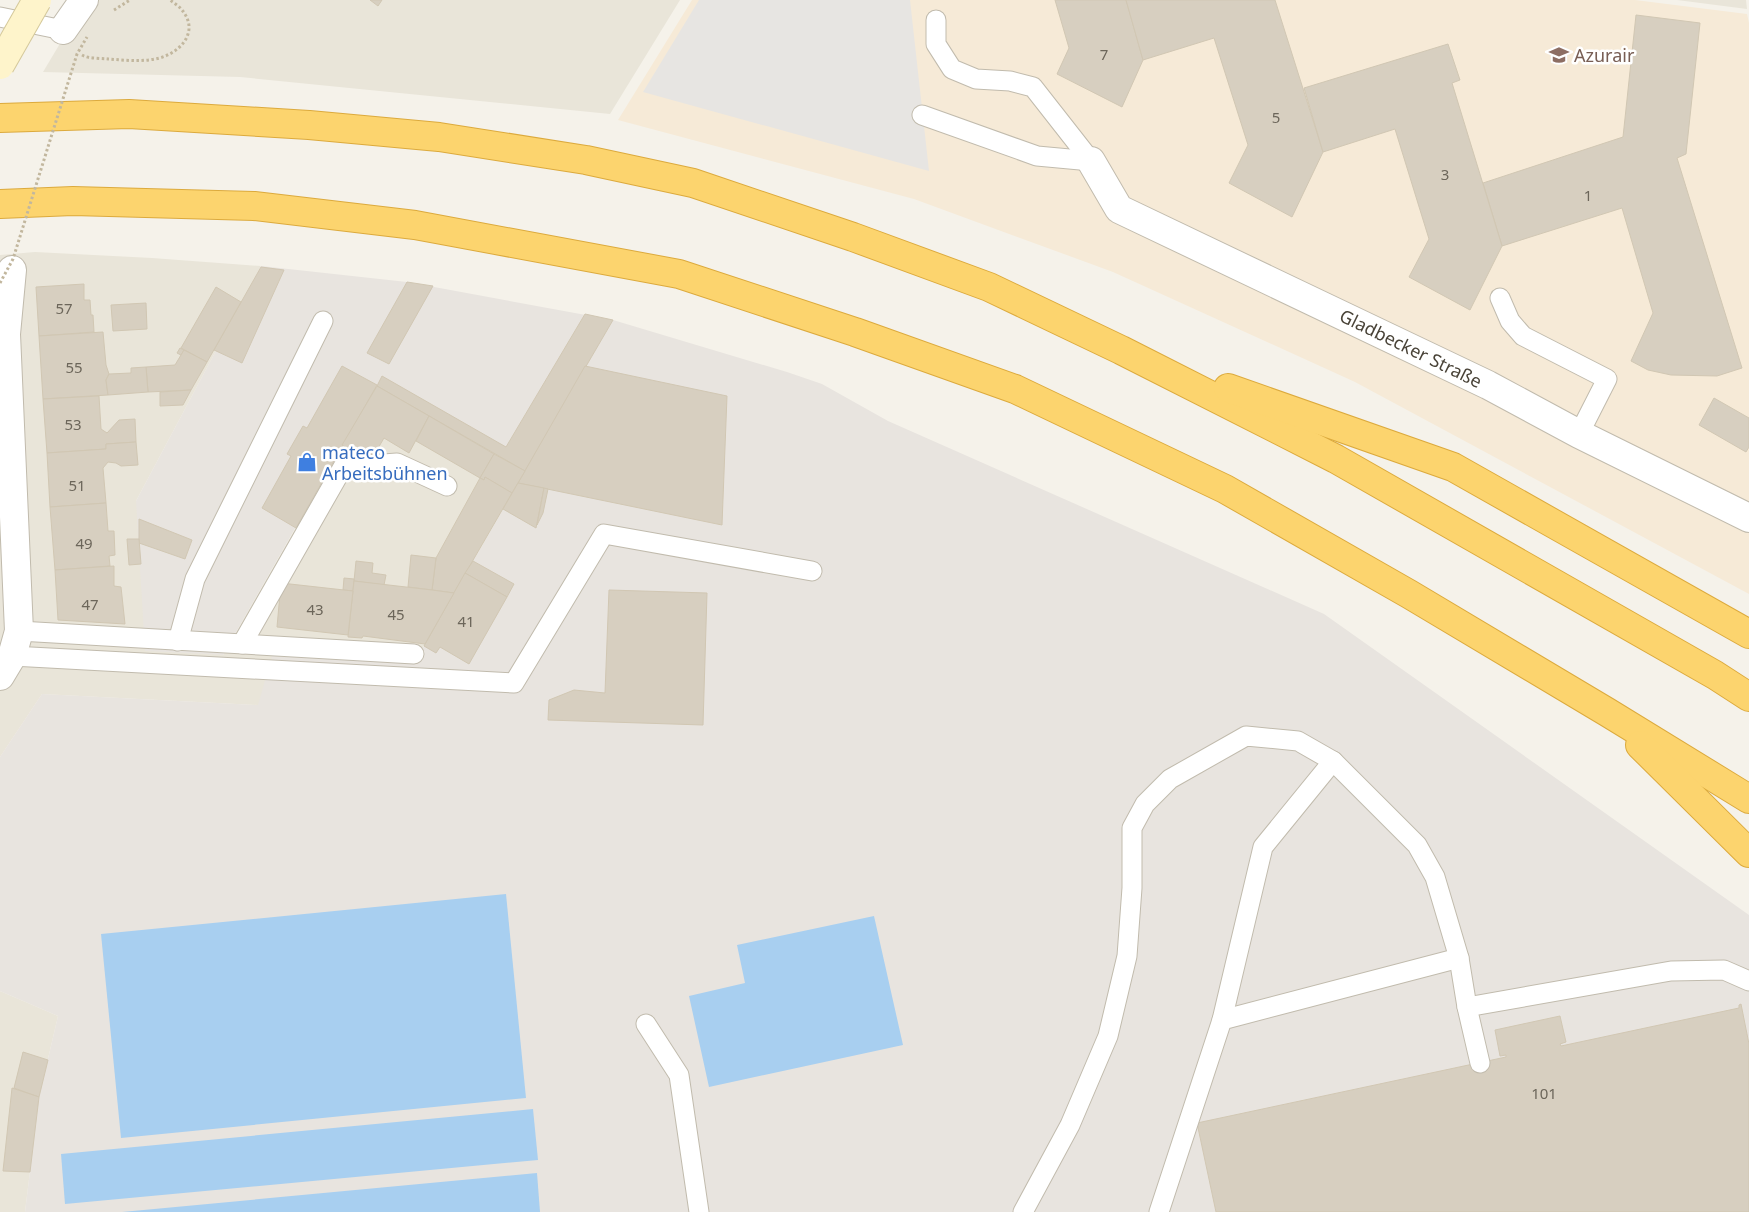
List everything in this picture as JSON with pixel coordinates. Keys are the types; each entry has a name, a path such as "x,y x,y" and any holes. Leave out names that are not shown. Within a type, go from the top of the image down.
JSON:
{"highway":[{"path":"0,118 129,114 309,125 439,137 586,160 693,183 853,237 989,287 1121,350 1336,458 1706,670 1749,697"},
{"path":"0,204 74,201 254,206 415,225 679,274 855,332 1014,390 1224,489 1409,594 1749,799"},
{"path":"1121,350 1453,467 1749,634"},
{"path":"1607,712 1749,853"}],"main road":[{"path":"0,65 37,0"}],"street":[{"path":"75,34 84,0"},
{"name":"Gladbecker Straße","path":"1091,161 1119,208 1488,385 1579,434 1749,518"},
{"path":"6,276 10,654"}],"lane":[{"path":"0,17 75,34"},
{"path":"936,20 936,44 952,69 976,79 1010,81 1033,87 1091,161"},
{"path":"922,115 1037,156 1091,161"},
{"path":"1500,298 1510,321 1524,336 1607,379 1579,434"},
{"path":"178,641 195,579 323,321"},
{"path":"242,644 343,467 397,463 448,486"},
{"path":"10,654 514,683 604,534 812,571"},
{"path":"10,654 178,641 414,654"},
{"path":"1023,1212 1070,1125 1108,1036 1127,956 1132,888 1132,828 1145,804 1170,779 1246,736 1298,741 1333,761 1417,845 1435,877 1459,958 1466,1007 1480,1063"},
{"path":"1159,1212 1222,1020 1263,847 1333,761"},
{"path":"1222,1020 1459,958"},
{"path":"1466,1007 1671,971 1724,970 1749,982"},
{"path":"646,1024 679,1075 699,1212"}],"path":[{"path":"75,34 69,46 84,57 143,61 157,59 179,48 188,36 188,26 182,10 170,0"},
{"path":"6,276 77,54 75,34"}],"shaded area":[{"path":"86,0 680,0 610,114 240,77 43,72"},
{"path":"692,0 1635,0 1747,14 1749,23 1749,594 1355,382 1113,272 914,199 618,120"},
{"path":"699,0 910,0 929,171 643,92"},
{"path":"1677,0 1746,0 1747,9"},
{"path":"35,252 261,266 136,501 223,655 377,386 525,471 414,663 258,705 42,694 0,757 0,255"},
{"path":"261,266 407,282 613,320 787,372 822,384 888,421 1324,614 1749,915 1749,1212 25,1212 39,1097 58,1016 0,991 0,757 42,694 258,705 272,656 414,663 525,471 376,386 223,655 145,651 136,501"},
{"path":"0,991 58,1016 39,1097 25,1212 0,1212"}],"water":[{"path":"506,894 526,1098 121,1138 101,934"},
{"path":"874,916 903,1045 709,1087 689,996 745,983 737,945"},
{"path":"533,1109 538,1160 65,1204 61,1154"},
{"path":"537,1173 540,1212 122,1212"}],"building":[{"path":"370,0 382,0 378,6"},
{"path":"1055,0 1126,0 1143,60 1122,107 1057,74 1069,48"},
{"path":"1126,0 1275,0 1323,152 1292,217 1229,183 1248,145 1214,38 1143,60"},
{"path":"1636,15 1700,23 1686,154 1677,158 1742,368 1717,376 1671,375 1648,370 1631,361 1653,313 1622,208 1502,246 1483,183 1623,137"},
{"path":"1448,44 1460,80 1452,83 1502,246 1470,310 1409,277 1429,239 1395,129 1323,152 1304,88"},
{"path":"261,267 284,270 242,363 214,350"},
{"path":"407,282 433,286 389,364 367,353"},
{"path":"84,284 84,300 90,300 94,332 39,336 36,287"},
{"path":"216,287 241,302 207,362 181,348"},
{"path":"146,303 147,329 113,331 111,305"},
{"path":"585,314 613,320 525,471 377,386 382,376 506,447"},
{"path":"103,332 106,365 109,374 106,380 108,395 43,399 39,336"},
{"path":"180,348 184,350 181,355 177,353"},
{"path":"184,350 207,362 191,390 148,392 146,367 175,365"},
{"path":"342,366 377,385 296,528 262,508 291,456 287,454 303,426 307,428"},
{"path":"585,366 727,396 722,525 518,483"},
{"path":"146,367 148,392 108,395 106,380 109,374 131,373 131,368"},
{"path":"377,386 429,416 409,453 384,438 370,462 342,445"},
{"path":"191,390 183,405 160,406 160,392"},
{"path":"99,396 101,429 107,433 119,420 135,419 136,442 106,444 106,449 47,453 43,399"},
{"path":"1714,398 1749,418 1749,447 1746,452 1699,425"},
{"path":"429,416 494,454 480,478 416,441"},
{"path":"136,442 138,465 121,466 108,462 103,468 106,503 50,507 47,453 106,449 106,444"},
{"path":"494,454 525,471 512,493 485,477 484,480 480,478"},
{"path":"485,477 512,493 454,593 432,590 436,558 480,478 484,480"},
{"path":"518,483 544,488 536,528 503,509"},
{"path":"544,488 548,489 543,513 537,525"},
{"path":"106,503 108,531 114,531 115,555 109,556 110,566 55,570 50,507"},
{"path":"139,519 192,540 185,559 139,543"},
{"path":"127,539 139,539 141,564 129,565"},
{"path":"411,555 436,558 432,590 408,587"},
{"path":"356,561 373,563 372,573 386,575 384,585 354,581"},
{"path":"473,561 514,584 507,597 465,573"},
{"path":"114,566 114,586 121,587 125,624 58,620 55,570"},
{"path":"465,573 507,597 469,664 440,647 436,653 424,646"},
{"path":"344,578 354,579 353,591 343,590"},
{"path":"354,581 454,593 425,644 363,636 362,638 348,637"},
{"path":"281,583 353,591 348,635 277,627"},
{"path":"609,590 707,593 703,725 548,720 549,700 574,690 605,693"},
{"path":"1741,1004 1749,1044 1749,1212 1216,1212 1197,1123 1506,1057 1506,1055 1500,1056 1495,1030 1560,1016 1566,1042 1560,1044 1561,1046 1739,1008"},
{"path":"23,1052 48,1060 39,1097 14,1088"},
{"path":"12,1088 39,1097 30,1172 3,1171"}],"place":[{"name":"Azurair","path":"1559,55"},
{"name":"mateco Arbeitsbühnen","path":"307,462"}]}
